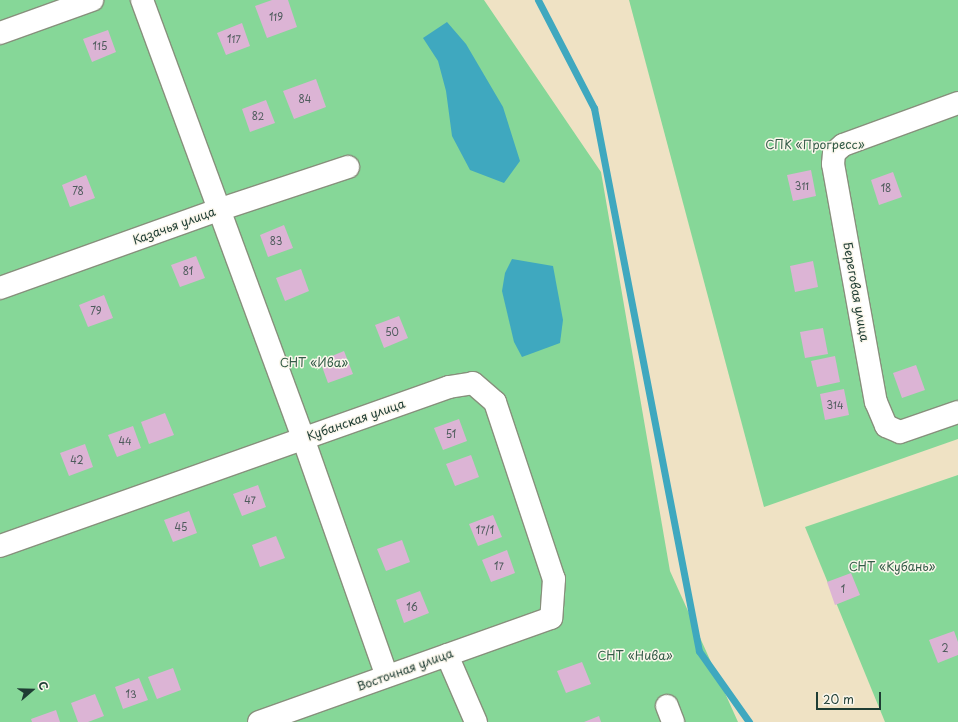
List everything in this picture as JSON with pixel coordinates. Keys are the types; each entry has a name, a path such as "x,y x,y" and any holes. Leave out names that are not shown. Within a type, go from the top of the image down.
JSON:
{"street":[{"path":"0,33 92,0"},
{"path":"142,0 303,438 387,676"},
{"name":"Береговая улица","path":"958,103 843,144 834,153 833,164 876,402 886,426 900,432 958,412"},
{"name":"Казачья улица","path":"0,288 218,210 348,167"},
{"name":"Кубанская улица","path":"0,546 449,387 473,383 495,402 554,579 551,618"},
{"name":"Восточная улица","path":"268,720 551,618"},
{"path":"447,655 476,722"}],"green space":[{"name":"СНТ «Ива»","path":"0,0 484,0 601,172 670,571 738,722 0,722"},
{"name":"СПК «Прогресс»","path":"629,0 958,0 958,439 764,507"},
{"name":"СНТ «Кубань»","path":"958,475 958,722 885,722 805,527"}],"water":[{"path":"447,22 466,44 503,107 520,161 504,183 470,170 452,136 446,91 438,61 423,38"},
{"path":"512,259 553,266 563,320 560,343 522,357 514,342 502,291 505,273"}],"building":[{"path":"272,0 288,0 297,27 267,38 255,6"},
{"path":"242,23 250,46 226,55 217,33"},
{"path":"108,30 116,52 92,62 83,39"},
{"path":"316,79 326,107 294,119 283,91"},
{"path":"266,100 275,123 250,132 242,109"},
{"path":"811,170 816,196 793,201 787,175"},
{"path":"893,172 902,197 879,205 871,180"},
{"path":"86,175 95,198 70,207 62,185"},
{"path":"284,225 293,248 268,257 260,235"},
{"path":"196,256 205,278 180,287 171,265"},
{"path":"813,261 818,287 795,292 790,266"},
{"path":"301,269 309,291 285,301 276,278"},
{"path":"104,295 113,318 88,327 79,305"},
{"path":"399,316 408,338 384,348 375,325"},
{"path":"823,328 828,354 805,358 800,332"},
{"path":"344,351 353,374 328,383 320,361"},
{"path":"835,356 840,382 817,387 811,361"},
{"path":"916,365 925,390 902,398 893,373"},
{"path":"844,389 849,415 825,420 820,394"},
{"path":"165,413 174,435 149,444 141,422"},
{"path":"459,419 467,441 443,450 434,428"},
{"path":"133,426 141,448 117,457 108,435"},
{"path":"85,444 93,467 69,476 60,453"},
{"path":"471,455 479,477 455,486 446,464"},
{"path":"258,485 266,507 242,516 233,494"},
{"path":"189,511 197,533 173,542 164,520"},
{"path":"493,515 502,537 478,546 469,524"},
{"path":"276,536 285,558 260,567 252,545"},
{"path":"402,540 410,562 386,571 377,549"},
{"path":"507,550 515,573 491,582 482,560"},
{"path":"851,573 860,595 835,605 827,582"},
{"path":"420,591 429,613 404,623 396,600"},
{"path":"954,631 958,642 958,655 938,663 929,640"},
{"path":"582,662 591,684 566,693 557,671"},
{"path":"173,668 181,690 157,699 148,677"},
{"path":"139,678 148,700 123,709 115,687"},
{"path":"95,694 104,716 88,722 78,722 71,703"},
{"path":"56,710 60,722 32,722 31,719"},
{"path":"599,716 601,722 584,722"}],"waterway":[{"path":"538,0 594,108 699,651 749,722"}],"park label":[{"name":"СНТ «Нива»","path":"635,656"}]}
